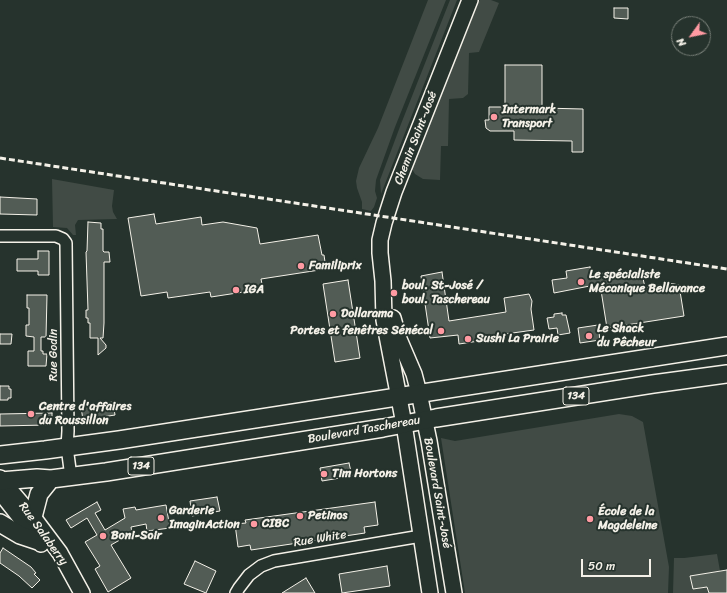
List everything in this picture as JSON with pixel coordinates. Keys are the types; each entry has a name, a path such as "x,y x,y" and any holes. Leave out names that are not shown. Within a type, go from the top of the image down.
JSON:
{"main road":[{"name":"134","path":"0,455 67,447 727,346"},
{"path":"574,369 578,396"},
{"name":"Boulevard Taschereau","path":"1,483 38,478 51,479 71,477 425,420 727,374"},
{"path":"33,517 39,494 51,479"},
{"path":"0,523 20,535 38,541"}],"street":[{"name":"Chemin Saint-José","path":"399,396 384,320 380,240 387,212 470,0"},
{"name":"Rue Godin","path":"0,236 59,237 64,241 66,247 67,447 71,477"},
{"name":"Chemin Saint-José","path":"383,281 397,333 419,393"},
{"name":"Boulevard Saint-José","path":"419,393 425,420 454,593"},
{"name":"Boulevard Saint-José","path":"399,396 430,593"},
{"name":"Rue Salaberry","path":"1,483 33,517 60,553 82,593"},
{"name":"Rue Salaberry","path":"1,483 38,541 78,593"},
{"name":"Rue White","path":"236,593 248,575 261,566 274,561 422,536"}],"shaded area":[{"path":"428,0 446,0 395,127 376,180 375,191 377,198 374,207 371,211 362,209 362,202 356,181 359,168 378,128"},
{"path":"450,0 457,0 381,194 380,180"},
{"path":"480,0 491,0 499,3 479,52 469,53 468,94 463,98 449,99 448,146 441,146 440,180 423,179 415,174 412,169"},
{"path":"52,179 114,190 112,206 113,212 117,219 78,220 75,225 76,235 73,235 67,228 53,227"},
{"name":"École de la Magdeleine","path":"619,414 632,416 643,422 669,567 668,593 465,593 441,438 455,441"},
{"path":"717,554 720,571 691,576 693,589 707,587 709,593 673,593 674,558"}],"building":[{"path":"614,8 628,8 628,19 614,18"},
{"path":"505,65 542,65 542,108 583,109 583,152 572,152 572,141 514,140 514,131 490,131 486,128 485,120 489,120 489,107 505,107"},
{"path":"0,197 37,199 37,215 0,214"},
{"path":"154,214 156,224 201,217 202,225 223,222 257,228 260,244 318,235 322,255 324,255 326,269 261,279 263,289 211,297 210,292 168,298 167,292 141,296 128,218"},
{"path":"88,222 101,223 101,229 103,229 103,251 109,252 110,262 104,262 104,323 103,338 100,338 106,345 106,348 98,355 98,338 90,338 90,323 88,323 88,318 86,318 86,310 88,310 86,252"},
{"path":"38,251 49,251 49,275 38,275 38,271 17,271 17,259 38,259"},
{"path":"590,267 591,272 643,278 645,288 669,283 679,285 684,316 607,328 600,284 554,293 552,280 567,278 566,271"},
{"path":"442,272 449,321 506,312 504,298 529,294 532,301 531,309 534,330 498,335 499,338 459,344 458,335 430,338 421,276"},
{"path":"348,280 360,358 335,362 323,284"},
{"path":"27,295 47,295 46,337 41,337 41,351 43,351 43,354 47,354 46,366 28,366 28,351 34,351 34,337 26,336 26,325 29,325"},
{"path":"562,313 562,315 566,315 570,333 558,335 557,328 549,329 547,318 554,317 554,314"},
{"path":"598,325 600,340 580,343 578,328"},
{"path":"0,334 12,334 11,344 0,344"},
{"path":"0,386 9,386 9,389 11,389 11,398 8,398 8,400 0,400"},
{"path":"113,402 115,415 83,420 81,407"},
{"name":"Centre d'affaires du Roussillon","path":"52,413 52,421 47,425 0,426 0,414"},
{"path":"349,463 352,476 322,481 320,468"},
{"path":"217,497 220,511 192,516 190,501"},
{"path":"97,502 101,510 95,513 105,530 125,518 123,509 135,507 136,510 166,505 170,528 147,531 146,524 131,527 132,533 111,545 131,578 108,592 95,569 100,566 85,542 97,535 87,518 71,528 66,520"},
{"path":"375,502 378,525 364,527 365,533 251,550 250,545 238,547 235,524 246,523 245,520"},
{"path":"3,548 31,567 36,573 34,574 40,580 32,588 19,576 0,563 0,553"},
{"path":"195,561 216,571 206,593 184,584"},
{"path":"387,566 390,586 342,593 339,574"},
{"path":"727,570 727,593 709,593 707,587 693,589 690,576"},
{"path":"306,578 315,593 282,593"}],"railway":[{"path":"0,158 727,269"}],"place":[{"name":"Intermark Transport","path":"494,117"},
{"name":"Familiprix","path":"301,266"},
{"name":"Le spécialiste Mécanique Bellavance","path":"581,282"},
{"name":"IGA","path":"236,290"},
{"name":"boul. St-José / boul. Taschereau","path":"394,293"},
{"name":"Dollarama","path":"333,314"},
{"name":"Portes et fenêtres Sénécal","path":"441,331"},
{"name":"Le Shack du Pêcheur","path":"589,336"},
{"name":"Sushi La Prairie","path":"468,339"},
{"name":"Centre d'affaires du Roussillon","path":"31,414"},
{"name":"Tim Hortons","path":"324,474"},
{"name":"Petinos","path":"300,516"},
{"name":"Garderie ImaginAction","path":"161,518"},
{"name":"École de la Magdeleine","path":"590,519"},
{"name":"CIBC","path":"254,524"},
{"name":"Boni-Soir","path":"103,536"}]}
